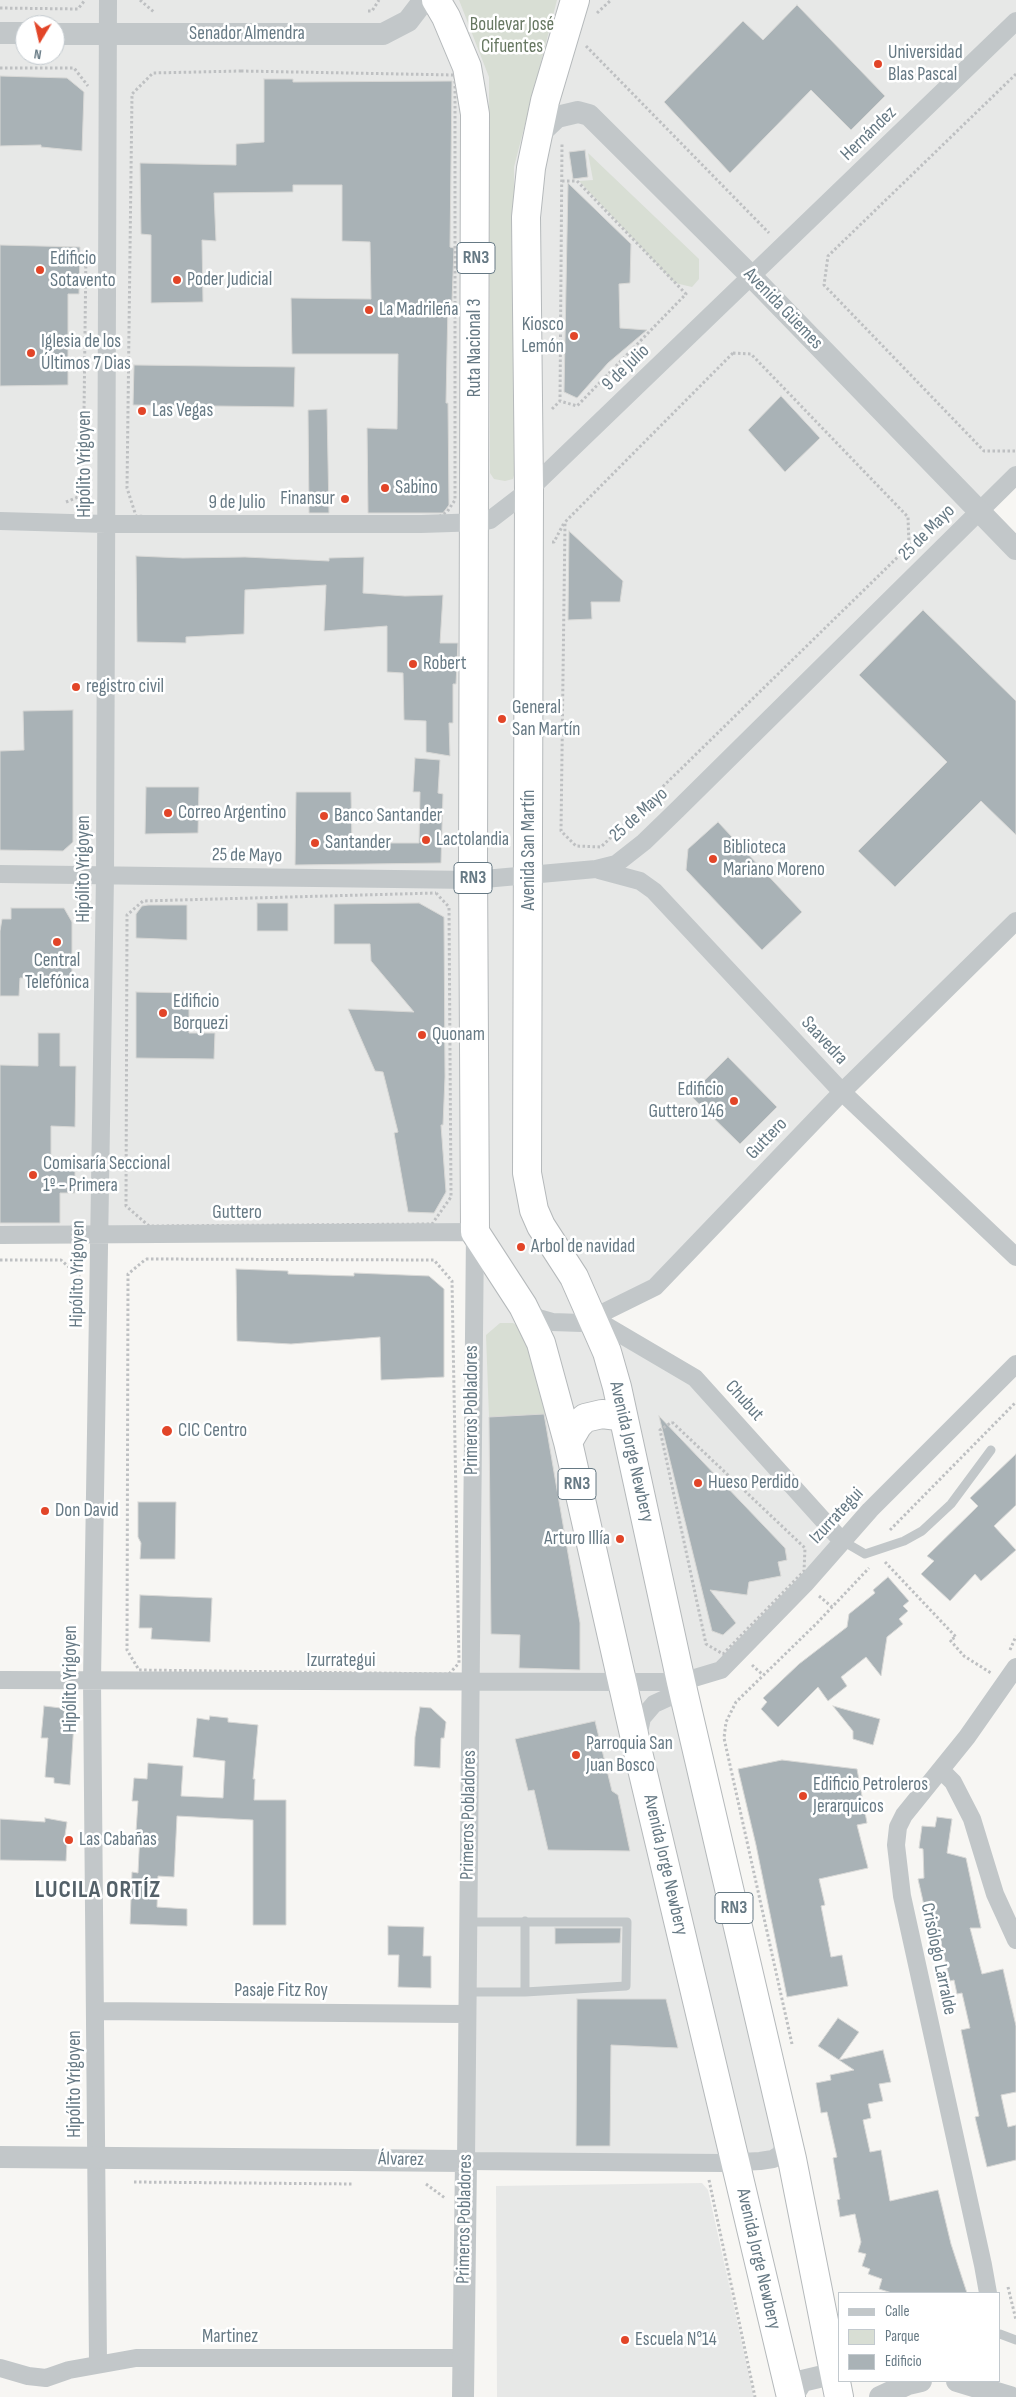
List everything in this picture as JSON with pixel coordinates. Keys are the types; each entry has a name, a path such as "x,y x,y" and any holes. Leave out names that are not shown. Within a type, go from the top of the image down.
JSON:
{"highway":[{"name":"Ruta Nacional 3","path":"436,0 446,17 467,67 475,114 474,523"},
{"name":"RN3","path":"529,490 526,216 531,168 550,78 573,12 575,0"},
{"name":"Avenida San Martín","path":"529,490 530,875 527,1173 534,1210"},
{"name":"RN3","path":"474,523 473,880 475,1232"},
{"name":"Avenida Jorge Newbery","path":"534,1210 545,1233 574,1277 607,1352 786,2135 818,2295"},
{"name":"Avenida Jorge Newbery","path":"475,1232 523,1306 541,1343 568,1442 638,1752 791,2397"},
{"path":"568,1442 578,1425 585,1418 602,1414 618,1416 624,1421"},
{"name":"RN3","path":"818,2295 838,2381"},
{"path":"818,2295 838,2314"}],"street":[{"name":"Hipólito Yrigoyen","path":"98,2364 92,1680 105,876 108,0"},
{"name":"Senador Almendra","path":"65,34 383,34 408,21 424,0"},
{"name":"Hernández","path":"752,277 1016,21"},
{"path":"0,33 15,33"},
{"name":"Avenida Güemes","path":"562,115 578,112 589,115 752,277 1016,549"},
{"path":"538,135 556,117 562,115"},
{"name":"9 de Julio","path":"0,521 106,524 482,522 498,516 529,490 752,277"},
{"name":"25 de Mayo","path":"0,874 473,880 596,869 616,864 644,842 1016,475"},
{"name":"Saavedra","path":"596,869 640,881 654,891 842,1092 1016,1257"},
{"name":"Guttero","path":"523,1306 538,1318 552,1322 582,1323 655,1287 842,1092 1016,921"},
{"name":"Guttero","path":"0,1235 475,1232"},
{"name":"Primeros Pobladores","path":"463,2397 475,1232"},
{"name":"Chubut","path":"593,1318 695,1378 841,1540"},
{"name":"Izurrategui","path":"0,1680 471,1683 681,1682 721,1670 805,1584 841,1540 1016,1364"},
{"name":"Crisólogo Larralde","path":"988,2292 984,2265 904,1905 896,1845 898,1827 904,1815 967,1737 1016,1667"},
{"name":"Izurrategui","path":"638,1752 638,1731 642,1718 654,1704 667,1698 681,1682"},
{"path":"941,1770 953,1782 972,1818 995,1894 1016,1940"},
{"name":"Pasaje Fitz Roy","path":"96,2011 466,2014"},
{"name":"Álvarez","path":"0,2157 735,2163 773,2159 781,2154 786,2135"},
{"name":"Martinez","path":"0,2368 28,2376 46,2378 98,2364 136,2358 463,2358"},
{"path":"791,2397 802,2381 838,2381"},
{"path":"880,2397 917,2382"},
{"path":"961,2382 1010,2397"}],"lane":[{"path":"841,1540 865,1554 880,1550 922,1531 951,1504 991,1450"},
{"path":"525,1921 525,1992"},
{"path":"467,1992 525,1992 626,1986 627,1922 468,1922"},
{"path":"1001,2334 1016,2340"}],"path":[{"path":"0,8 78,9 85,0"},
{"path":"585,39 586,46 772,235"},
{"path":"582,52 586,46"},
{"path":"0,68 74,68 88,85 88,93"},
{"path":"241,71 455,75 455,500 447,512 437,518 182,518 136,516 127,488 132,94 153,73 241,71"},
{"path":"1016,74 828,256 824,285 984,451 1016,451"},
{"path":"562,115 560,401 577,406 686,294 576,181 562,181"},
{"path":"68,502 83,495 86,248"},
{"path":"733,353 752,354 908,517 909,546 601,847 576,846 561,831 565,522 733,353"},
{"path":"436,893 449,907 451,1197 432,1224 149,1226 126,1206 127,915 143,901 436,893"},
{"path":"146,1259 434,1260 452,1281 459,1663 449,1674 139,1670 126,1650 128,1274 146,1259"},
{"path":"0,1260 61,1260 80,1275 80,1285"},
{"path":"886,1534 1016,1402"},
{"path":"672,1422 805,1548 804,1571 723,1654 706,1644 660,1430 672,1422"},
{"path":"879,1556 956,1637 950,1640 964,1656 996,1677"},
{"path":"792,2046 724,1738 726,1722 736,1702 817,1623 870,1566"},
{"path":"706,2163 755,2397"},
{"path":"124,2182 361,2184"},
{"path":"419,2184 428,2184 448,2200"}],"shaded area":[{"path":"0,0 1016,0 1016,475 979,511 1016,549 1016,921 655,1287 594,1318 695,1378 841,1540 739,1653 681,1682 781,2154 466,2161 474,1232 0,1235"},
{"path":"702,2183 708,2190 754,2397 497,2397 496,2186"}],"green space":[{"name":"Boulevar José Cifuentes","path":"459,0 557,0 514,167 515,472 513,479 505,481 494,479 490,473 489,77"},
{"path":"588,153 699,259 699,279 692,287 675,283 579,181 593,180"},
{"path":"500,1323 513,1323 521,1328 535,1363 546,1414 489,1417 486,1335"}],"building":[{"path":"797,5 885,96 851,130 811,90 730,173 664,102 743,21 763,40"},
{"path":"0,76 67,78 84,92 82,151 41,147 41,145 0,146"},
{"path":"264,79 293,79 293,82 452,81 450,247 454,248 452,302 448,302 446,403 448,403 449,505 443,513 368,513 367,428 397,429 398,354 292,354 291,298 371,299 370,242 342,241 342,185 293,185 293,192 214,193 216,241 202,240 203,302 151,303 151,235 141,234 140,163 236,165 236,144 264,142"},
{"path":"585,150 588,177 573,179 569,152"},
{"path":"568,183 631,244 630,283 619,284 620,328 647,330 608,363 577,398 564,392"},
{"path":"0,245 80,247 79,294 68,294 68,385 0,386"},
{"path":"134,365 295,367 294,407 133,405"},
{"path":"781,396 820,438 785,472 748,430"},
{"path":"327,409 329,513 309,513 308,410"},
{"path":"569,531 623,581 620,602 591,602 592,619 568,620"},
{"path":"136,556 183,558 245,557 329,561 329,558 364,557 363,593 405,596 443,595 440,643 458,643 456,684 453,684 453,723 449,723 450,756 426,752 426,721 404,720 403,673 387,672 387,626 324,631 326,585 245,590 244,634 186,637 186,643 137,642"},
{"path":"923,610 1016,701 1016,835 981,801 895,887 858,851 947,762 859,675"},
{"path":"73,710 73,842 63,851 0,850 0,751 24,750 23,711"},
{"path":"415,758 440,760 438,793 443,794 441,863 295,865 296,792 351,792 352,843 419,843 420,792 413,792"},
{"path":"146,787 199,787 198,833 145,834"},
{"path":"718,822 802,912 762,950 686,870 688,849"},
{"path":"257,903 288,903 288,931 257,931"},
{"path":"419,903 444,917 445,1077 443,1125 441,1125 446,1192 434,1213 408,1212 394,1133 398,1132 383,1072 375,1071 348,1009 414,1012 371,961 370,944 334,944 334,904"},
{"path":"187,905 187,940 136,938 136,914 142,906"},
{"path":"11,908 64,908 72,922 72,978 20,978 19,996 0,996 0,931 2,919 11,919"},
{"name":"Edificio Borquezi","path":"136,992 189,993 189,1033 215,1033 214,1059 136,1058"},
{"path":"38,1033 60,1033 60,1066 76,1066 75,1127 51,1126 51,1162 75,1163 75,1193 60,1193 60,1223 0,1223 0,1065 38,1066"},
{"name":"Edificio Guttero 146","path":"728,1057 777,1107 740,1144 690,1095"},
{"path":"236,1269 288,1271 288,1274 354,1276 354,1273 429,1276 444,1289 444,1377 381,1380 380,1337 291,1344 237,1341"},
{"path":"544,1414 580,1623 580,1670 519,1668 520,1635 491,1634 489,1417"},
{"path":"659,1416 785,1548 787,1560 778,1562 781,1576 749,1582 747,1595 710,1590 736,1623 723,1635 712,1631"},
{"path":"1016,1454 1016,1505 994,1526 1016,1550 981,1581 975,1574 950,1601 921,1574 934,1561 927,1556 978,1506 970,1498"},
{"path":"138,1502 176,1502 175,1559 140,1559 141,1543 138,1537"},
{"path":"888,1577 909,1601 903,1606 908,1611 899,1619 903,1624 887,1637 881,1676 866,1657 841,1677 847,1686 828,1701 818,1687 778,1727 761,1709 767,1702 763,1698 799,1664 847,1627 849,1614 875,1593 873,1590"},
{"path":"140,1595 212,1598 210,1642 151,1639 152,1628 139,1628"},
{"path":"44,1706 61,1708 74,1722 70,1785 54,1783 54,1778 45,1777 48,1738 41,1738"},
{"path":"833,1706 880,1719 873,1745 853,1739 853,1731"},
{"path":"420,1707 431,1708 446,1722 444,1738 441,1738 440,1768 414,1766 415,1737"},
{"path":"210,1716 228,1718 228,1722 258,1725 253,1779 255,1779 254,1800 286,1800 286,1925 253,1925 253,1820 177,1816 174,1877 158,1876 157,1907 187,1909 187,1926 130,1924 132,1872 138,1873 140,1832 136,1832 138,1801 132,1801 134,1778 147,1779 148,1763 183,1766 181,1796 223,1798 225,1761 193,1757 197,1718 209,1720"},
{"path":"595,1721 612,1791 618,1795 630,1851 548,1850 534,1790 528,1791 515,1739"},
{"path":"782,1760 857,1769 867,1823 857,1825 868,1868 819,1879 825,1905 821,1906 831,1957 842,1955 848,1986 787,1997 756,1845 738,1769"},
{"path":"937,1817 952,1819 947,1853 966,1858 981,1928 970,1928 982,1974 1003,1969 1016,2026 1016,2092 1001,2095 1008,2127 1016,2125 1016,2160 987,2167 975,2117 979,2116 961,2030 970,2028 962,1993 957,1994 954,1980 950,1981 938,1931 930,1932 918,1879 924,1878 923,1849 919,1848 922,1826 935,1827"},
{"path":"45,1818 67,1822 64,1842 67,1842 66,1861 0,1860 0,1819 45,1822"},
{"path":"388,1926 424,1927 423,1956 431,1956 431,1988 398,1987 399,1955 388,1955"},
{"path":"555,1928 621,1928 620,1943 555,1944"},
{"path":"577,1999 666,1999 678,2048 611,2045 610,2146 576,2146"},
{"path":"838,2018 859,2032 839,2060 818,2046"},
{"path":"883,2050 891,2082 879,2084 883,2101 868,2104 871,2118 863,2120 870,2152 881,2150 890,2201 938,2190 951,2244 967,2292 889,2292 879,2289 882,2279 868,2274 870,2269 862,2266 866,2254 858,2252 861,2242 855,2214 840,2217 837,2200 840,2199 833,2158 837,2157 827,2112 821,2113 816,2083 831,2080 830,2075 854,2070 839,2060"}],"place":[{"name":"Universidad Blas Pascal","path":"878,64"},
{"name":"Edificio Sotavento","path":"40,270"},
{"name":"Poder Judicial","path":"177,280"},
{"name":"La Madrileña","path":"369,310"},
{"name":"Kiosco Lemón","path":"574,336"},
{"name":"Iglesia de los Últimos 7 Dias","path":"31,353"},
{"name":"Las Vegas","path":"142,411"},
{"name":"Sabino","path":"385,488"},
{"name":"Finansur","path":"345,499"},
{"name":"Robert","path":"413,664"},
{"name":"registro civil","path":"76,687"},
{"name":"General San Martín","path":"502,719"},
{"name":"Correo Argentino","path":"168,813"},
{"name":"Banco Santander","path":"324,816"},
{"name":"Lactolandia","path":"426,840"},
{"name":"Santander","path":"315,843"},
{"name":"Biblioteca Mariano Moreno","path":"713,859"},
{"name":"Central Telefónica","path":"57,942"},
{"name":"Edificio Borquezi","path":"163,1013"},
{"name":"Quonam","path":"422,1035"},
{"name":"Edificio Guttero 146","path":"734,1101"},
{"name":"Comisaría Seccional 1º - Primera","path":"33,1175"},
{"name":"Arbol de navidad","path":"521,1247"},
{"name":"CIC Centro","path":"167,1431"},
{"name":"Hueso Perdido","path":"698,1483"},
{"name":"Don David","path":"45,1511"},
{"name":"Arturo Illía","path":"620,1539"},
{"name":"Parroquia San Juan Bosco","path":"576,1755"},
{"name":"Edificio Petroleros Jerarquicos","path":"803,1796"},
{"name":"Las Cabañas","path":"69,1840"},
{"name":"Escuela N°14","path":"625,2340"}],"district":[{"name":"LUCILA ORTÍZ","path":"98,1891"}]}
